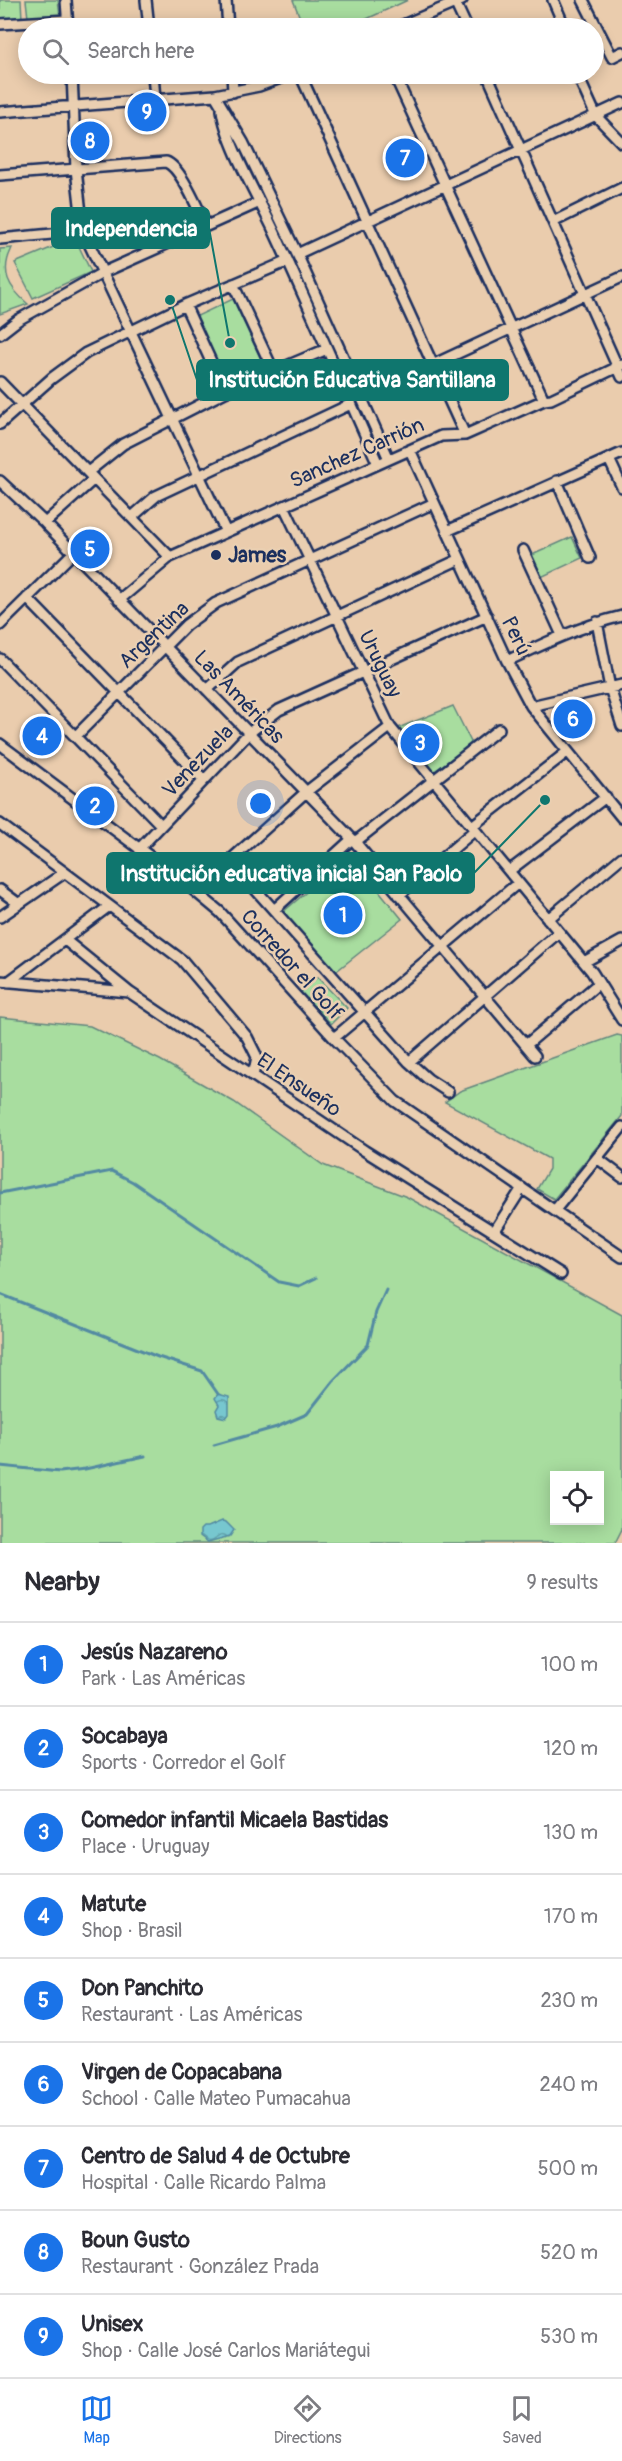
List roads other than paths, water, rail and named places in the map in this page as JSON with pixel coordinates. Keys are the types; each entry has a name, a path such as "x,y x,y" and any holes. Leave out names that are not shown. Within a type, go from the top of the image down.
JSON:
{"street":[{"path":"66,0 67,18"},
{"path":"146,0 148,18"},
{"path":"226,0 227,18"},
{"path":"553,0 561,18"},
{"path":"583,0 592,18"},
{"path":"419,18 457,1 463,18"},
{"path":"0,24 18,24"},
{"path":"604,41 612,57 622,52"},
{"path":"73,84 76,169 83,231 226,532"},
{"path":"154,84 155,99"},
{"path":"233,84 233,92"},
{"path":"0,112 215,95 264,84"},
{"path":"305,84 465,435"},
{"path":"399,84 544,400"},
{"path":"491,84 585,294 620,366 622,377"},
{"path":"582,84 596,116 622,143"},
{"path":"215,95 243,142 297,254 389,459"},
{"path":"297,254 622,103"},
{"path":"221,108 223,122 288,261 378,464"},
{"path":"0,175 166,162 172,164 207,225"},
{"path":"553,222 622,188"},
{"path":"0,334 18,320 104,272 260,202"},
{"path":"0,238 83,231"},
{"path":"0,424 21,404 86,353 185,304 288,261"},
{"path":"361,398 622,277"},
{"path":"233,284 273,370"},
{"path":"185,304 225,392"},
{"path":"45,524 123,444 225,392 327,349"},
{"name":"Sanchez Carrión","path":"119,600 170,557 441,436 465,435 551,399 620,366"},
{"path":"0,382 170,557"},
{"path":"132,517 156,496 351,404"},
{"name":"Perú","path":"410,450 507,661 531,706 622,818"},
{"path":"447,531 622,453"},
{"path":"609,459 622,487"},
{"name":"Las Américas","path":"0,481 45,524 353,841 535,1056"},
{"path":"557,481 590,558"},
{"name":"Argentina","path":"75,737 186,625 216,603 434,503"},
{"name":"Uruguay","path":"284,506 390,727 584,962 619,1010 622,1020"},
{"path":"523,550 562,635"},
{"path":"0,625 73,553"},
{"path":"207,690 238,662 460,559"},
{"path":"27,598 204,780"},
{"name":"Venezuela","path":"139,849 249,733 279,710 486,616"},
{"path":"507,661 562,635 597,622 622,616"},
{"path":"597,622 610,688 622,726"},
{"path":"0,659 161,825"},
{"path":"531,706 622,685"},
{"path":"196,891 306,792 390,727"},
{"path":"274,909 353,841 499,729"},
{"name":"Corredor el Golf","path":"0,744 196,891 220,912 334,1038 395,1101 622,1257"},
{"path":"399,894 473,828 567,752"},
{"path":"509,871 606,797"},
{"path":"0,824 108,907 182,960 247,1037 257,1057 253,1076"},
{"path":"548,919 622,857"},
{"path":"224,864 248,881 409,1062 428,1079 448,1092"},
{"path":"0,917 64,873"},
{"path":"334,1038 518,883"},
{"path":"0,890 19,904"},
{"path":"4,982 108,907"},
{"path":"409,1062 559,932"},
{"path":"65,940 129,992"},
{"path":"584,962 622,941"},
{"name":"El Ensueño","path":"4,982 129,992 365,1151 561,1274"},
{"path":"526,1045 599,983"},
{"path":"555,1210 622,1127"},
{"path":"597,1158 622,1177"},
{"path":"494,1232 522,1188"}],"water":[{"path":"218,1394 229,1397 229,1414 226,1418 218,1416 216,1410 219,1405 215,1398"},
{"path":"222,1521 234,1530 230,1536 208,1542 200,1536 200,1530 203,1527"}],"waterway":[{"path":"0,1193 112,1171 133,1182 279,1282 299,1286 316,1278"},
{"path":"214,1445 277,1427 307,1414 333,1381 368,1345 376,1312 386,1290"},
{"path":"0,1294 158,1357 202,1371 218,1394"},
{"path":"0,1466 60,1472 145,1456"}],"place":[{"name":"Unisex","path":"147,112"},
{"name":"Boun Gusto","path":"90,141"},
{"name":"Centro de Salud 4 de Octubre","path":"405,158"},
{"name":"Institución Educativa Santillana","path":"170,300"},
{"name":"Independencia","path":"230,343"},
{"name":"Don Panchito","path":"90,549"},
{"name":"James","path":"216,555"},
{"name":"Virgen de Copacabana","path":"573,719"},
{"name":"Matute","path":"42,736"},
{"name":"Comedor infantil Micaela Bastidas","path":"420,743"},
{"name":"Institución educativa inicial San Paolo","path":"545,800"},
{"name":"Socabaya","path":"95,806"},
{"name":"Jesús Nazareno","path":"343,915"}]}
